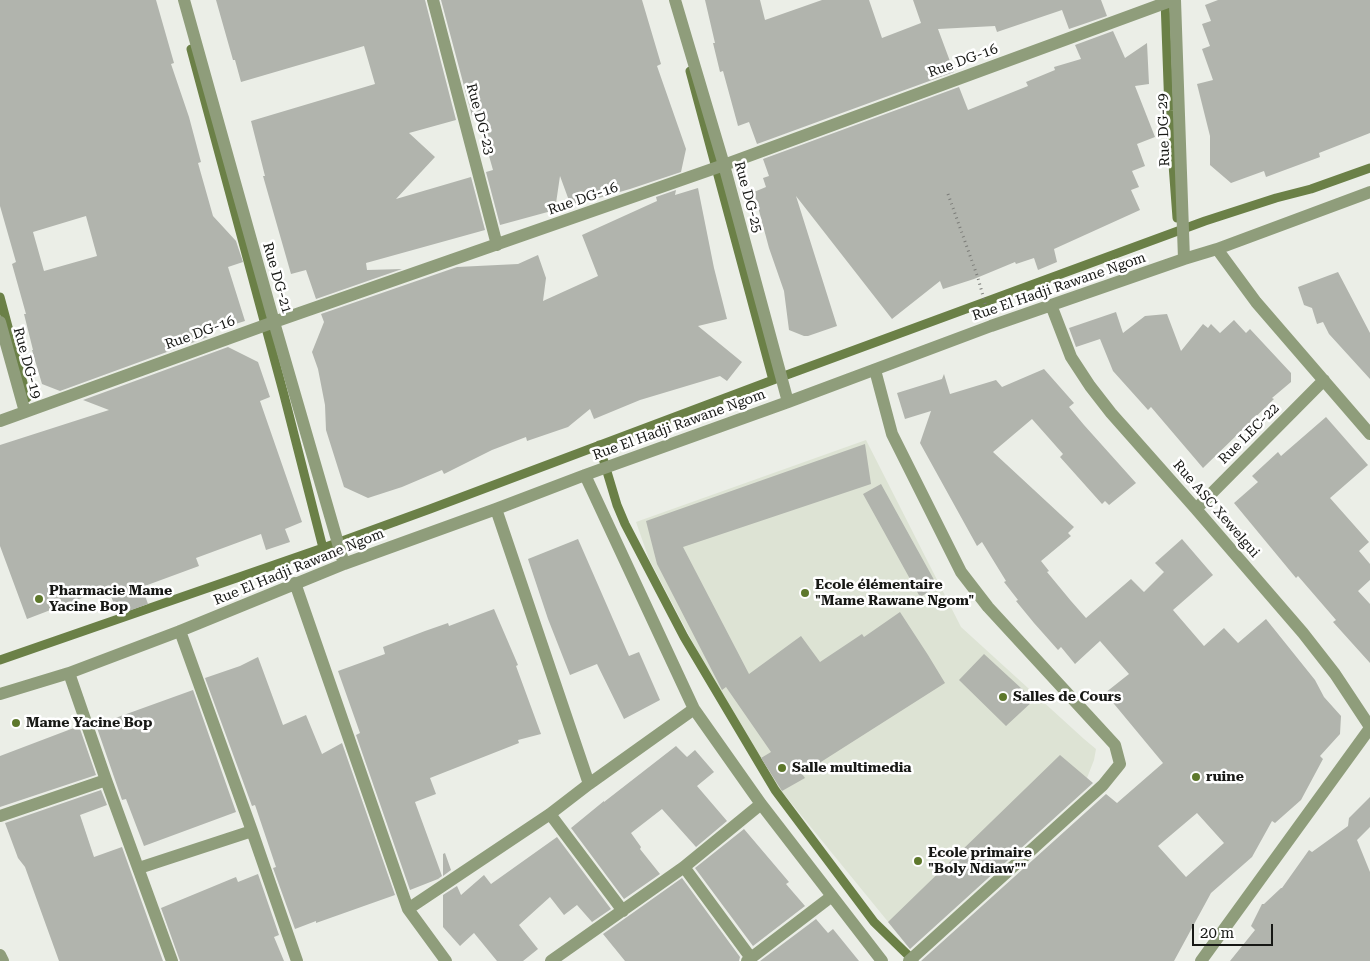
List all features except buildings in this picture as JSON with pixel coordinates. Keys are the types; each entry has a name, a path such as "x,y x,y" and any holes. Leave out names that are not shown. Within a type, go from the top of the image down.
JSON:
{"street":[{"name":"Rue DG-21","path":"184,0 344,564"},
{"name":"Rue DG-23","path":"433,0 497,245"},
{"name":"Rue DG-25","path":"675,0 724,165 788,402"},
{"name":"Rue DG-16","path":"0,422 274,322 724,165 1174,0"},
{"name":"Rue DG-29","path":"1174,0 1184,259"},
{"name":"Rue El Hadji Rawane Ngom","path":"0,694 70,673 180,632 344,564 991,326 1217,249 1370,192"},
{"path":"1217,249 1256,302 1370,434"},
{"name":"Rue ASC Xewelgui","path":"1051,305 1071,357 1090,386 1111,413 1304,632 1370,727"},
{"name":"Rue DG-19","path":"0,322 25,412"},
{"path":"875,370 892,434 961,572 988,607 1115,745 1120,764 1103,785 910,961"},
{"name":"Rue LEC-22","path":"1196,509 1324,380"},
{"path":"585,475 694,709 761,804 882,961"},
{"path":"496,509 589,784"},
{"path":"295,583 408,909 446,961"},
{"path":"180,632 297,961"},
{"path":"70,673 106,780 172,961"},
{"path":"408,909 550,814 694,709"},
{"path":"1201,961 1370,727"},
{"path":"0,816 106,780"},
{"path":"551,961 684,867 761,804"},
{"path":"550,814 623,911"},
{"path":"139,868 252,831"},
{"path":"684,867 749,959 832,896"},
{"path":"0,955 3,961"}],"path":[{"path":"948,194 978,278 991,326"}],"shaded area":[{"path":"866,440 961,627 1096,749 1087,778 907,945 752,755 649,559 636,522"}],"waterway":[{"path":"1165,0 1169,111 1177,218"},
{"path":"191,49 323,548"},
{"path":"690,71 773,380"},
{"path":"0,660 323,548 1205,221 1311,189 1370,168"},
{"path":"0,297 27,398"},
{"path":"599,445 617,505 625,524 684,637 775,790 874,922 914,961"}],"place":[{"name":"Ecole élémentaire \"Mame Rawane Ngom\"","path":"805,593"},
{"name":"Pharmacie Mame Yacine Bop","path":"39,599"},
{"name":"Salles de Cours","path":"1003,697"},
{"name":"Mame Yacine Bop","path":"16,723"},
{"name":"Salle multimedia","path":"782,768"},
{"name":"ruine","path":"1196,777"},
{"name":"Ecole primaire \"Boly Ndiaw\"\"","path":"918,861"}]}
